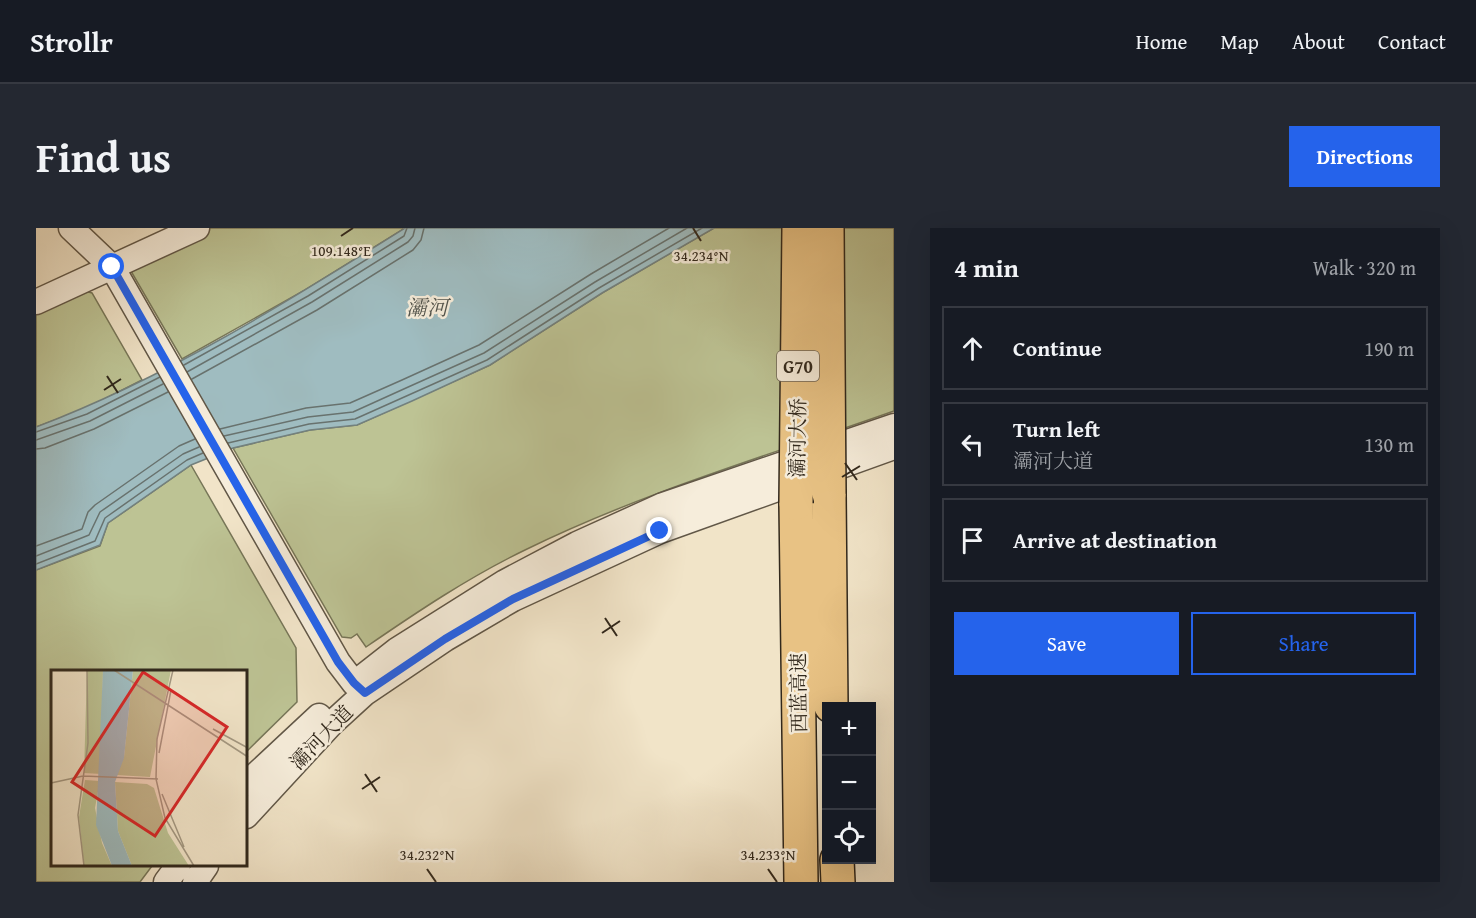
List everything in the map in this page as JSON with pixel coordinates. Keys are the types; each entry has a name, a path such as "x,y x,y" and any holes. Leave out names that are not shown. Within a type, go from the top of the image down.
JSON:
{"highway":[{"name":"灞河大桥","path":"796,503 799,228"},
{"name":"灞河大桥","path":"827,228 829,494"},
{"name":"西蓝高速","path":"829,494 831,702"},
{"name":"西蓝高速","path":"796,503 801,882"},
{"path":"796,882 800,811"},
{"path":"833,882 835,864"},
{"path":"836,864 838,882"}],"street":[{"path":"71,228 112,267 338,662 359,688"},
{"path":"36,302 197,228"},
{"name":"灞河大道","path":"248,782 359,688 398,650 505,582 577,544 663,505 894,426"},
{"name":"灞河大道","path":"248,814 331,724 359,688 523,594 660,531 894,447"},
{"path":"166,882 177,867"},
{"path":"195,882 205,867"}],"green space":[{"path":"206,228 405,228 305,290 182,359 128,266"},
{"path":"714,228 894,228 894,411 661,492 570,529 464,583 366,647 357,634 351,638 342,637 233,448 310,430 357,425 490,365 602,293"},
{"path":"85,291 92,293 142,380 85,409 36,427 36,310"},
{"path":"191,465 296,648 297,702 248,750 248,670 51,670 51,867 151,867 140,882 36,882 36,570 100,546 108,523"}],"water":[{"name":"灞河","path":"405,228 714,228 602,293 490,365 412,401 357,425 310,430 233,448 191,465 108,523 100,545 36,570 36,427 132,386 179,362 271,311"}],"route":[{"path":"112,267 338,662 365,693 445,639 513,599 660,531"}]}
